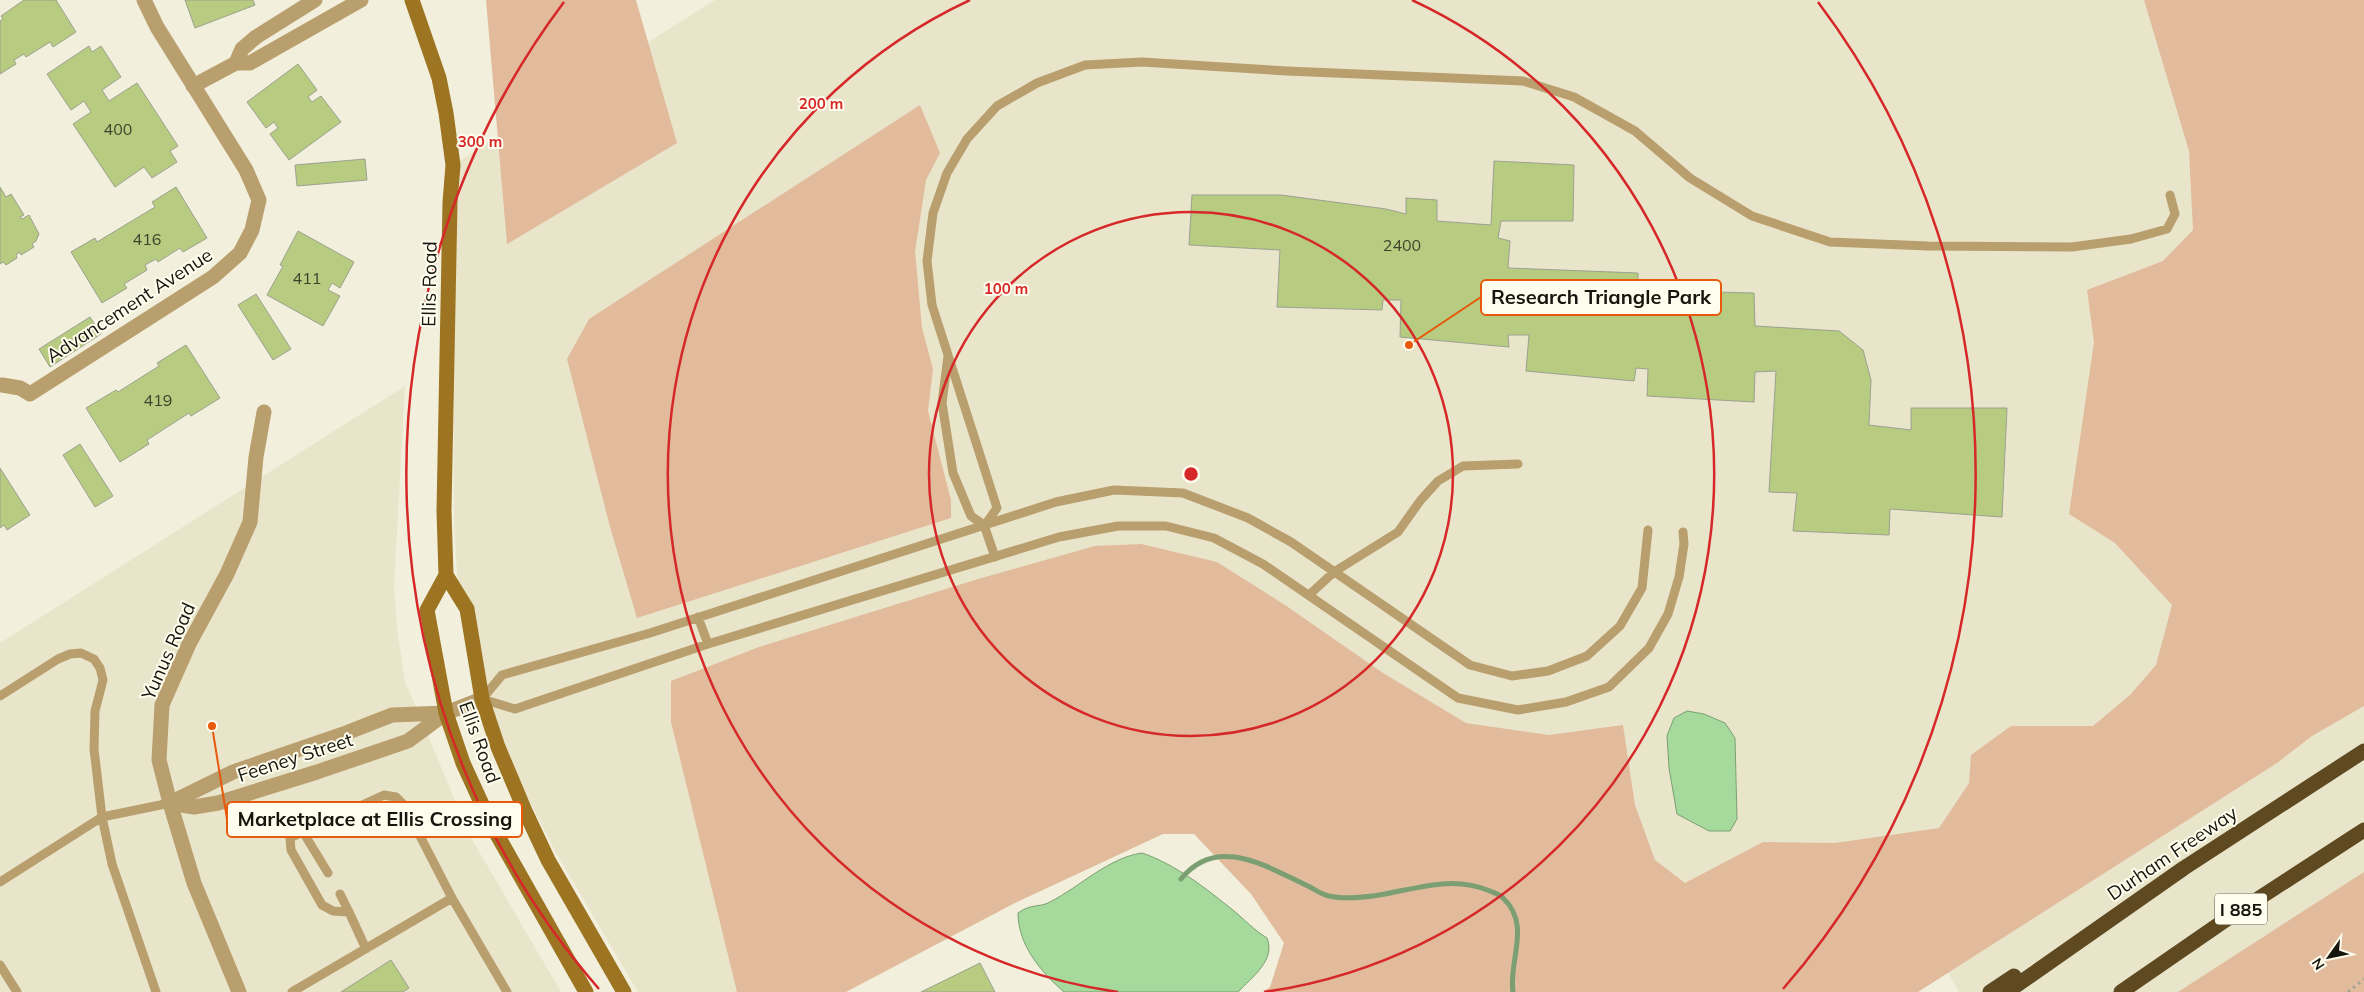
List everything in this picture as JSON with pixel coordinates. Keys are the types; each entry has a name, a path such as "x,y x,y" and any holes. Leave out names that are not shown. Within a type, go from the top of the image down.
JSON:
{"highway":[{"name":"Durham Freeway","path":"2007,992 2184,868 2364,751"},
{"name":"I 885","path":"2121,992 2221,923 2364,830"},
{"path":"1990,992 2184,868"}],"main road":[{"name":"Ellis Road","path":"412,0 439,78 453,165 450,202 444,501 446,575 427,610 446,713 463,763 491,824 586,992"},
{"name":"Ellis Road","path":"446,575 467,609 482,699 498,747 548,860 624,992"}],"street":[{"name":"Advancement Avenue","path":"1,383 20,388 30,394 213,277 240,252 252,230 259,200 246,170 157,27 144,0"},
{"path":"236,63 242,49 267,30 315,0"},
{"path":"193,86 236,63 250,63 361,0"},
{"path":"267,30 278,47"},
{"name":"Yunus Road","path":"239,992 194,883 170,803 160,760 162,706 189,644 227,574 250,522 256,457 264,412"},
{"name":"Feeney Street","path":"170,803 194,806 218,803 317,772 408,741 446,713 482,699"},
{"name":"Feeney Street","path":"170,803 233,772 392,715 446,713"}],"lane":[{"path":"984,525 998,508 932,305 927,261 933,213 947,173 967,138 997,106 1037,83 1085,65 1142,62 1287,71 1523,81 1574,97 1635,131 1690,178 1752,216 1830,242 1928,246 2072,247 2132,240 2167,229 2175,214 2170,195"},
{"path":"948,354 942,403 953,472 971,516 984,525 995,557"},
{"path":"1309,595 1334,572 1398,532 1438,480 1463,466 1518,464"},
{"path":"1648,530 1642,588 1620,626 1587,656 1548,671 1530,674 1512,676 1470,665 1291,542 1248,518 1183,493 1114,490 1056,502 698,617 502,674 482,699 515,709 708,644 1059,537 1108,528 1166,526 1214,538 1263,564 1458,698 1518,710 1566,702 1609,687 1649,648 1668,614 1679,577 1684,544 1683,532"},
{"path":"698,617 708,644"},
{"path":"0,696 58,659 70,654 81,653 94,659 100,668 103,680 95,711 94,749 102,817 115,873 156,992"},
{"path":"349,912 333,911 322,905 291,850 290,838 384,795 396,797 404,805 452,898 507,992"},
{"path":"0,882 102,817 170,803"},
{"path":"303,832 328,873"},
{"path":"340,894 366,949"},
{"path":"292,992 308,988 366,949 452,898"},
{"path":"0,965 17,992"}],"path":[{"path":"2348,992 2364,979"}],"shaded area":[{"path":"486,0 636,0 677,143 507,244"},
{"path":"715,0 2364,0 2364,992 1959,992 1929,938 1841,992 1365,721 835,992 638,992 556,853 517,776 466,646 459,606 454,524 453,165"},
{"path":"2144,0 2364,0 2364,706 2312,736 2277,763 1918,992 1263,992 1270,987 1284,943 1251,894 1194,834 1163,834 1013,904 846,992 737,992 671,722 671,681 759,647 978,579 1095,546 1141,544 1217,562 1285,605 1383,673 1466,723 1549,735 1623,725 1635,805 1655,860 1685,883 1763,842 1835,843 1939,828 1969,783 1971,755 2011,726 2093,726 2130,695 2156,665 2172,605 2115,543 2069,514 2094,342 2087,290 2163,261 2193,230 2189,151"},
{"path":"920,105 940,153 926,180 915,252 922,328 933,369 928,411 951,500 951,518 637,618 610,527 567,359 589,319"},
{"path":"405,386 394,587 397,629 405,681 470,836 561,992 0,992 0,643"},
{"path":"1687,711 1704,714 1725,723 1735,738 1737,819 1730,831 1709,831 1677,814 1669,768 1667,736 1674,718"},
{"path":"1142,853 1166,864 1202,886 1267,938 1269,946 1265,961 1256,974 1238,992 1064,992 1047,976 1032,957 1022,936 1018,913 1027,908 1050,902 1106,866"},
{"path":"2364,872 2364,992 2178,992"}],"building":[{"path":"24,0 56,0 76,32 53,47 50,42 26,57 24,54 14,60 16,64 0,74 0,21 3,19 1,16"},
{"path":"185,0 253,0 255,5 195,28"},
{"path":"89,46 92,52 101,46 121,77 102,90 109,101 137,83 178,146 170,151 177,162 152,178 144,167 115,187 73,124 91,112 84,101 71,110 47,74"},
{"path":"298,64 317,90 308,97 312,102 321,96 341,122 289,160 270,134 278,128 274,122 266,128 247,102"},
{"path":"365,159 367,180 297,186 295,165"},
{"path":"1494,161 1574,165 1573,221 1501,221 1498,238 1510,241 1508,268 1638,273 1638,290 1754,293 1755,326 1839,331 1863,350 1871,380 1869,425 1911,430 1911,408 2007,408 2002,517 1890,509 1889,535 1793,531 1797,493 1769,492 1776,371 1755,372 1754,402 1647,396 1648,369 1636,368 1634,381 1526,371 1529,335 1508,335 1509,347 1400,337 1401,300 1383,300 1382,310 1277,307 1280,250 1189,245 1192,195 1281,195 1386,209 1406,214 1406,198 1437,200 1437,221 1491,225"},
{"path":"0,187 6,197 11,194 24,215 20,217 22,219 29,215 39,234 36,241 32,244 34,247 21,255 20,252 16,255 17,258 6,265 3,262 0,264"},
{"path":"176,187 207,238 183,252 180,248 158,262 156,259 145,265 147,270 124,284 127,288 102,303 71,252 95,238 97,242 155,207 152,202"},
{"path":"298,231 354,262 340,288 332,283 328,290 340,296 323,326 267,295 283,266 280,265"},
{"path":"256,294 291,349 273,360 238,305"},
{"path":"90,317 101,334 50,367 39,349"},
{"path":"186,345 220,398 191,416 189,413 147,440 149,444 120,462 86,408 116,390 118,392 159,366 157,363"},
{"path":"80,444 113,496 95,507 63,455"},
{"path":"0,468 30,515 7,530 4,525 0,528"},
{"path":"391,960 409,988 403,992 341,992"},
{"path":"980,963 995,992 921,992"}],"waterway":[{"path":"1181,879 1195,866 1210,858 1226,856 1259,864 1324,894 1336,897 1364,897 1438,884 1464,884 1490,891 1503,898 1512,909 1516,920 1518,931 1512,980 1513,992"}],"place":[{"name":"Research Triangle Park","path":"1409,345"},
{"name":"Marketplace at Ellis Crossing","path":"212,726"}]}
